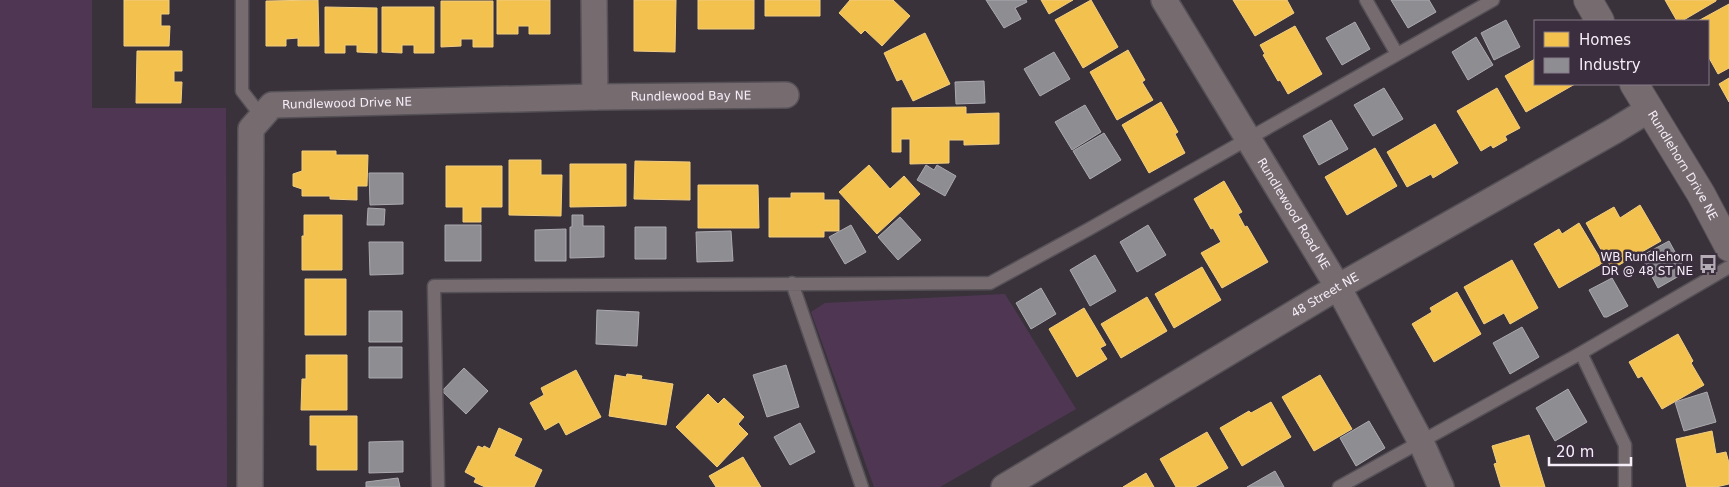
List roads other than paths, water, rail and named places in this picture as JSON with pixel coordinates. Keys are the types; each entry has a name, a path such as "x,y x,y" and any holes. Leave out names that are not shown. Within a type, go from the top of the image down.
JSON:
{"street":[{"path":"594,0 595,98"},
{"name":"Rundlewood Road NE","path":"1164,0 1338,287 1420,442 1441,487"},
{"path":"1588,0 1599,20"},
{"name":"Rundlehorn Drive NE","path":"1635,85 1701,194 1729,247"},
{"name":"Rundlewood Bay NE","path":"595,98 786,95"},
{"name":"Rundlewood Drive NE","path":"262,116 272,105 595,98"},
{"name":"48 Street NE","path":"1004,487 1039,478 1338,287 1650,109"},
{"path":"250,487 251,129 262,116"}],"lane":[{"path":"242,0 242,91 262,116"},
{"path":"1366,0 1397,54"},
{"path":"438,487 434,286 990,283 1098,224 1493,0"},
{"path":"1339,487 1580,353 1729,267"},
{"path":"792,284 862,487"},
{"path":"1580,353 1626,445 1625,487"}],"place":[{"name":"WB Rundlehorn DR @ 48 ST NE","path":"1708,264"}]}
